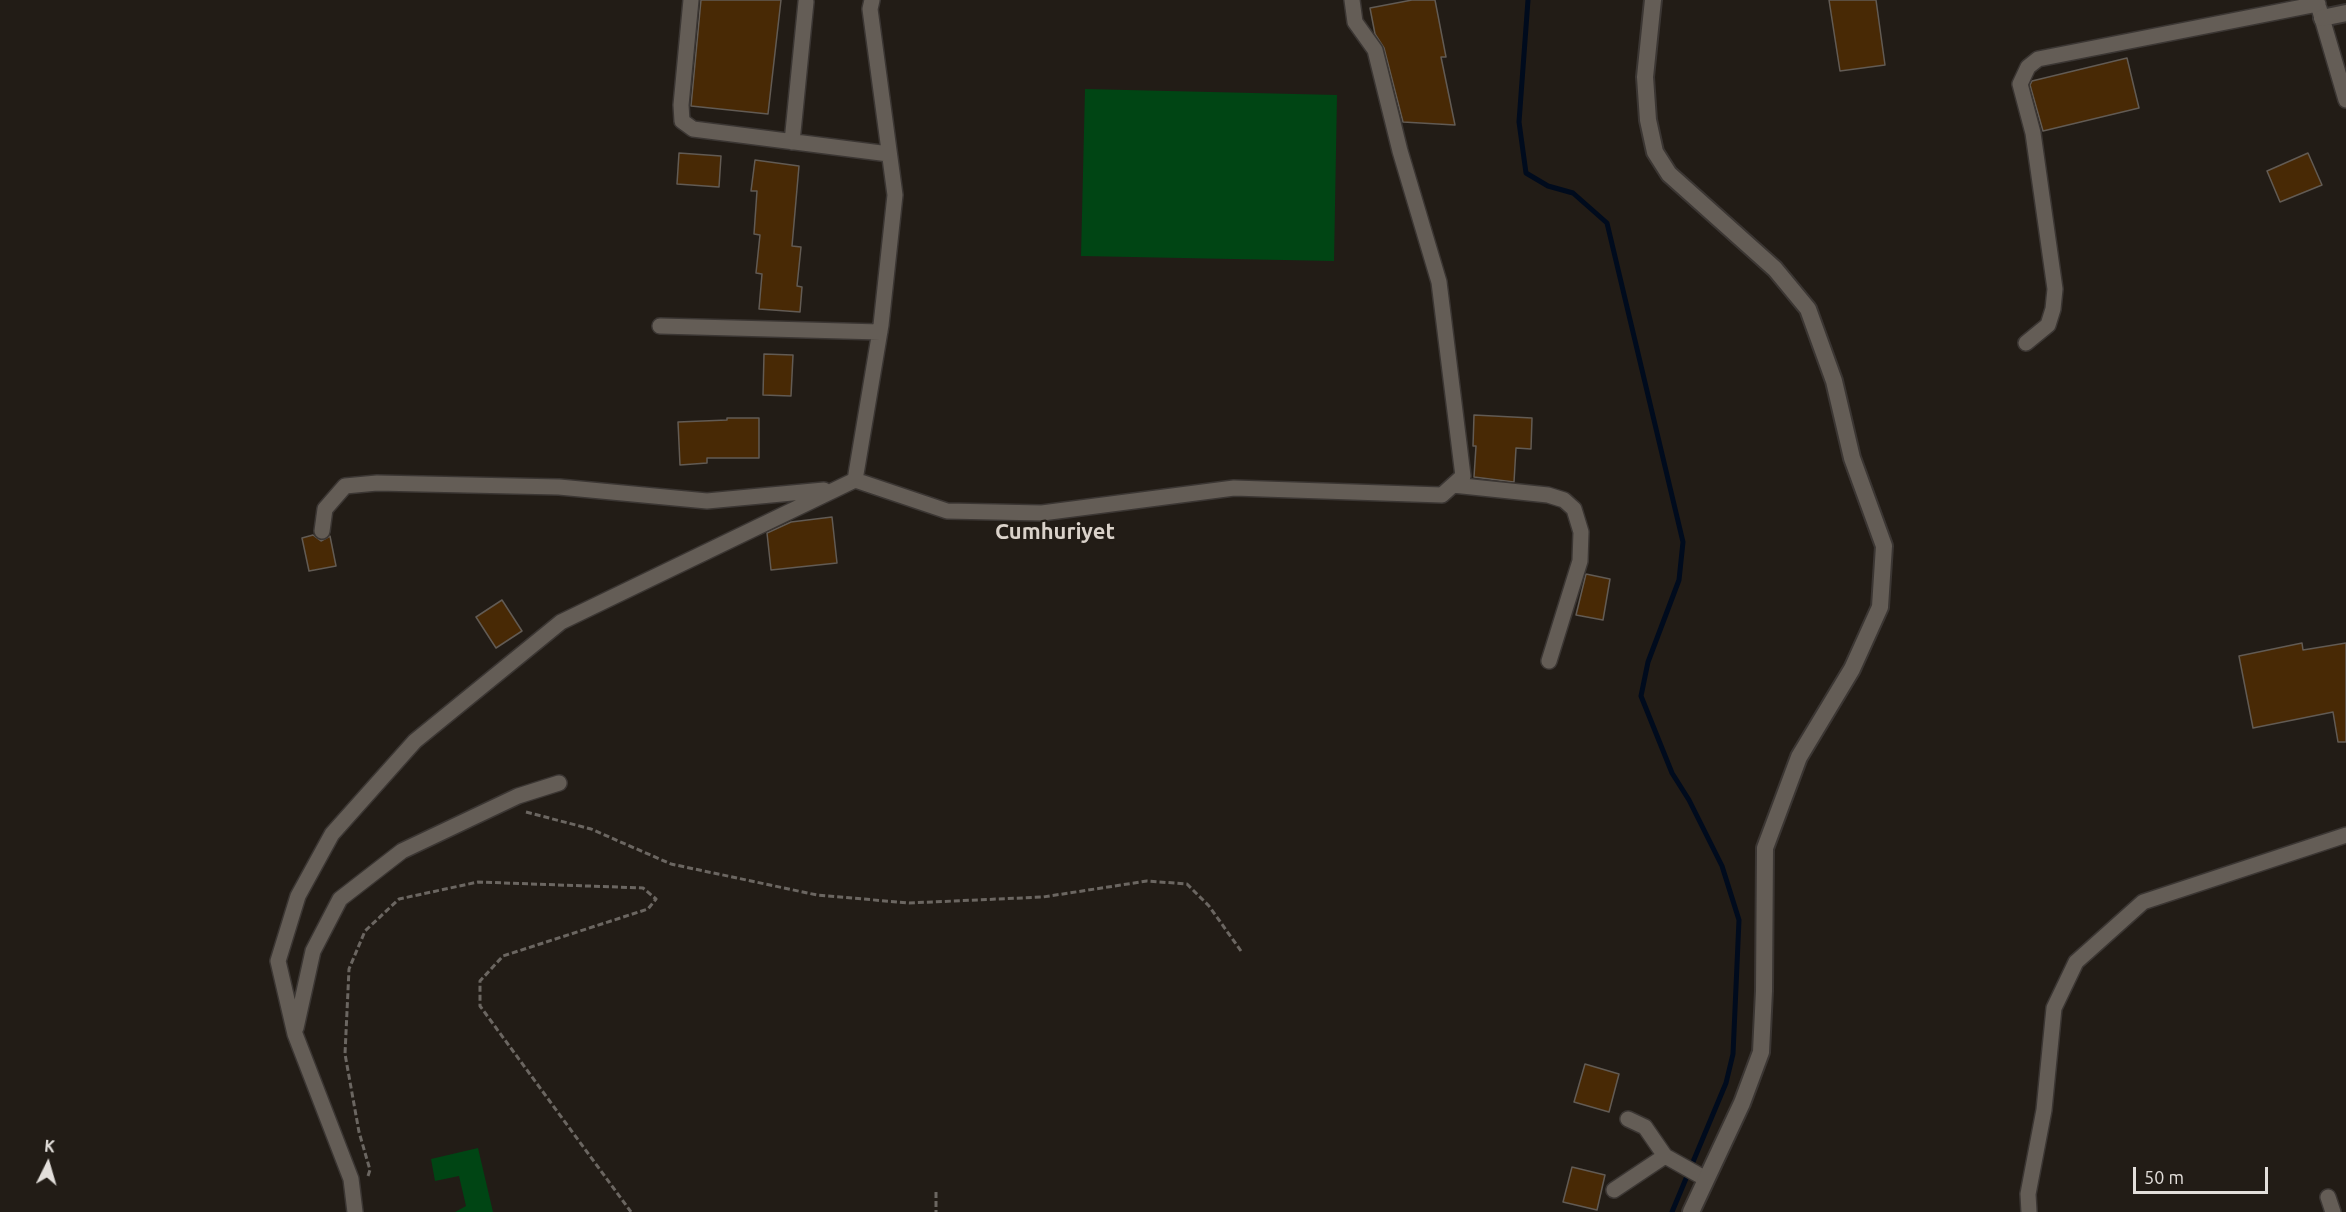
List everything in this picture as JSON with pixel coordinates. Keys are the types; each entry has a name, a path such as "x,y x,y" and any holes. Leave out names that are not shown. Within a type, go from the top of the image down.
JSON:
{"street":[{"path":"691,0 681,105 682,121 693,129 890,154"},
{"path":"855,480 880,332 895,195 870,9 872,0"},
{"path":"355,1212 351,1179 295,1034 278,961 298,896 332,834 415,741 561,622 855,480 947,511 1042,513 1234,488 1442,495 1463,476 1439,282 1400,151 1375,50 1355,22 1352,0"},
{"path":"1653,0 1645,76 1648,120 1655,152 1669,174 1775,269 1808,309 1834,381 1852,458 1884,546 1880,607 1852,669 1799,757 1765,848 1765,980 1761,1052 1742,1103 1691,1212"},
{"path":"792,142 806,2"},
{"path":"2319,7 2346,100"},
{"path":"2026,343 2048,325 2053,309 2055,289 2033,133 2020,84 2028,67 2038,59 2319,7 2346,13"},
{"path":"660,326 880,332"},
{"path":"322,531 325,509 345,486 377,483 559,487 707,501 836,489"},
{"path":"1453,485 1548,495 1564,500 1574,509 1581,532 1580,561 1549,661"},
{"path":"295,1034 313,951 340,899 402,851 518,796 559,783"},
{"path":"2029,1212 2028,1194 2044,1110 2054,1008 2076,962 2144,902 2346,835"},
{"path":"1628,1119 1645,1127 1665,1156 1706,1179"},
{"path":"1614,1190 1665,1156"}],"path":[{"path":"525,812 591,829 671,864 817,895 909,903 1043,897 1147,881 1187,884 1209,906 1241,951"},
{"path":"368,1179 370,1170 359,1132 345,1054 349,969 365,931 399,899 478,882 643,888 656,899 648,909 502,956 480,981 480,1006 631,1212"},
{"path":"936,1192 936,1212"}],"green space":[{"path":"1085,89 1337,95 1334,261 1081,256"},
{"path":"478,1148 493,1212 455,1212 466,1206 459,1176 435,1181 431,1159"}],"building":[{"path":"701,0 781,0 768,114 691,106"},
{"path":"1412,0 1435,0 1446,57 1441,57 1455,125 1403,122 1384,48 1375,34 1370,8"},
{"path":"1829,0 1876,0 1885,65 1840,71"},
{"path":"2127,58 2139,108 2043,131 2030,85 2032,81"},
{"path":"679,153 721,156 719,187 677,184"},
{"path":"2308,153 2322,185 2280,202 2267,171"},
{"path":"755,160 799,166 792,246 801,247 797,286 802,287 800,312 759,309 762,274 756,273 760,235 754,234 757,191 751,191"},
{"path":"764,354 793,355 791,396 763,395"},
{"path":"1474,415 1532,418 1531,449 1516,448 1514,482 1474,477 1476,446 1473,446"},
{"path":"727,418 759,418 759,458 707,458 707,463 680,465 678,422 727,420"},
{"path":"832,517 837,563 771,570 767,533 791,522"},
{"path":"313,535 321,541 330,536 336,566 309,571 302,538"},
{"path":"1586,574 1610,579 1603,620 1576,615"},
{"path":"502,600 522,631 496,648 476,617"},
{"path":"2302,643 2303,650 2346,643 2346,742 2338,742 2333,712 2253,728 2239,656"},
{"path":"1585,1064 1619,1074 1609,1112 1574,1102"},
{"path":"1572,1167 1605,1175 1597,1210 1563,1202"}],"waterway":[{"path":"1528,0 1519,122 1526,173 1548,186 1573,193 1607,223 1683,542 1679,580 1648,662 1641,696 1672,773 1689,800 1722,866 1739,920 1733,1054 1726,1083 1672,1212"}],"district":[{"name":"Cumhuriyet","path":"1055,532"}]}
